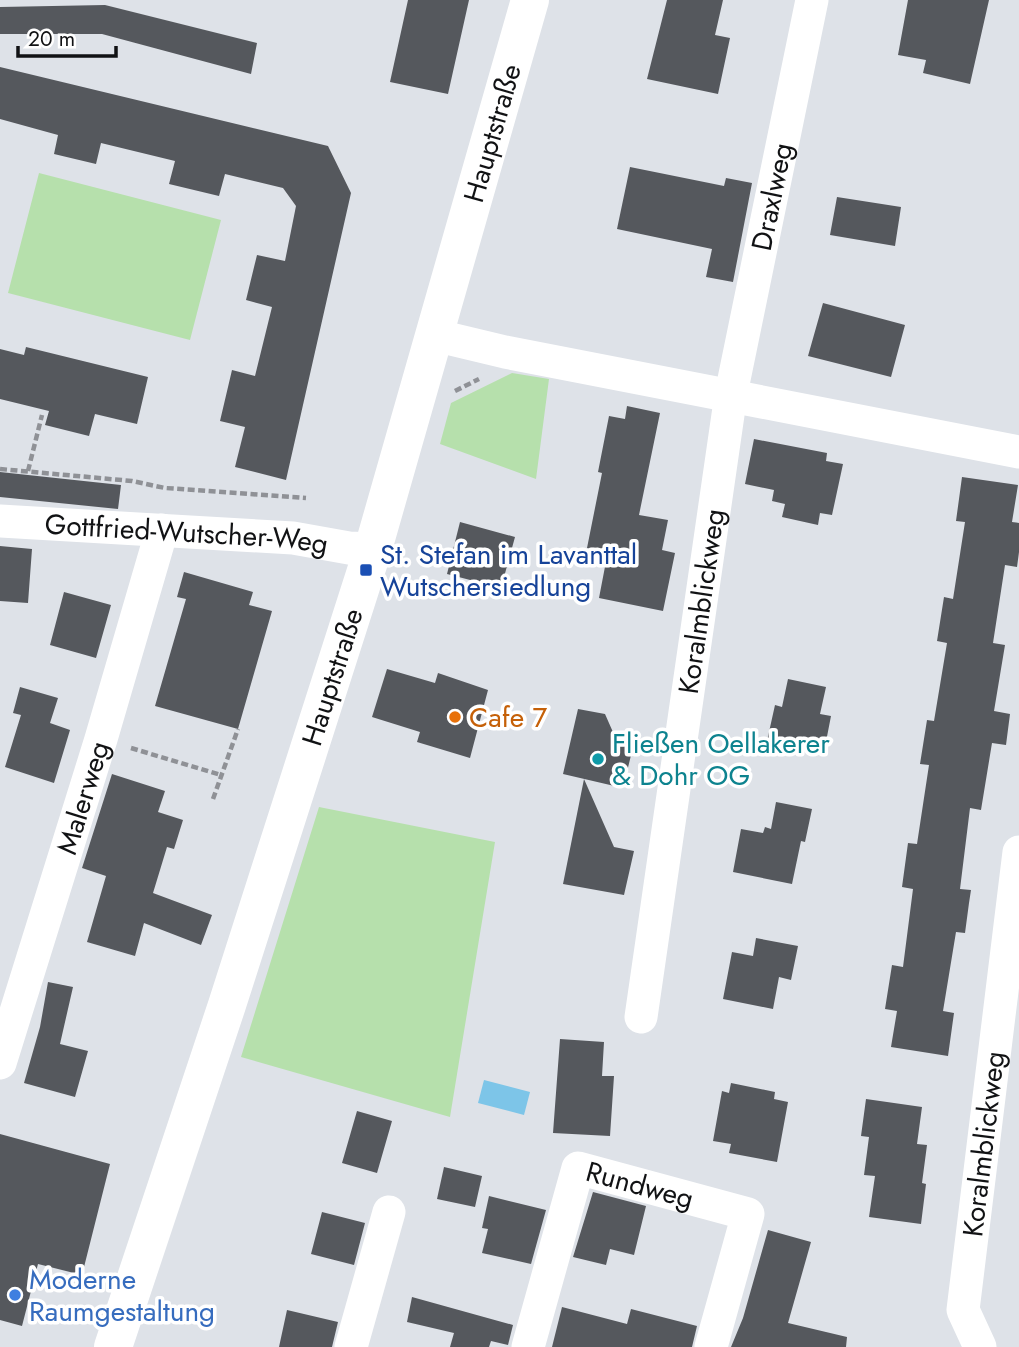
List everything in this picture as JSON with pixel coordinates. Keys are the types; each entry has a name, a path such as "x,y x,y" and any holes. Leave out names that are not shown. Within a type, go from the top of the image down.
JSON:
{"main road":[{"name":"Hauptstraße","path":"113,1347 228,1005 373,549 530,0"}],"street":[{"name":"Draxlweg","path":"731,394 812,0"},
{"path":"434,335 505,352 1019,452"},
{"name":"Koralmblickweg","path":"642,1017 731,394"},
{"name":"Gottfried-Wutscher-Weg","path":"0,520 293,538 349,548 373,549"},
{"name":"Malerweg","path":"0,1063 101,739 162,530"},
{"name":"Koralmblickweg","path":"980,1347 962,1310 1019,852"},
{"name":"Rundweg","path":"527,1347 578,1168 748,1214 711,1347"},
{"path":"351,1347 390,1212"}],"path":[{"path":"28,471 42,415"},
{"path":"0,469 132,481 165,488 306,498"},
{"path":"213,799 237,729"},
{"path":"101,739 221,775"}],"green space":[{"path":"39,173 221,220 190,340 8,293"},
{"path":"512,373 549,379 536,479 440,444 451,403"},
{"path":"319,807 495,842 450,1117 241,1057"}],"water":[{"path":"484,1080 530,1092 524,1115 478,1103"}],"building":[{"path":"408,0 469,0 448,94 390,82"},
{"path":"667,0 723,0 715,35 730,38 718,94 647,79"},
{"path":"908,0 989,0 970,84 923,73 926,60 898,55"},
{"path":"105,5 257,43 251,74 102,34 0,34 0,7"},
{"path":"0,67 328,146 351,193 286,480 235,467 245,427 220,421 232,370 255,376 272,307 246,300 257,255 285,261 296,206 283,188 225,174 219,196 169,184 175,161 101,143 96,164 54,154 58,135 0,119"},
{"path":"630,167 724,186 726,178 752,183 733,282 706,277 712,249 617,229"},
{"path":"837,197 901,207 895,246 830,235"},
{"path":"823,303 905,325 891,377 808,356"},
{"path":"26,347 148,377 137,424 95,414 89,436 45,425 49,411 0,399 0,349 24,355"},
{"path":"627,406 660,413 639,515 668,520 662,550 675,553 663,611 599,598 608,551 587,548 602,473 598,472 609,416 625,419"},
{"path":"754,439 827,453 826,461 843,464 832,515 820,513 818,525 782,517 785,504 772,501 774,490 745,484"},
{"path":"0,472 121,485 118,509 0,497"},
{"path":"962,477 1018,485 1012,522 1019,523 1019,552 1017,567 1005,565 993,643 1005,645 994,711 1010,714 1006,745 992,743 981,810 970,808 960,889 971,890 965,933 956,932 943,1011 954,1013 948,1056 891,1047 897,1011 885,1009 892,965 903,967 913,889 902,887 908,843 917,844 929,765 920,764 927,720 934,721 947,643 937,641 944,597 953,599 965,522 956,521"},
{"path":"460,522 515,537 501,588 447,574"},
{"path":"0,546 32,549 28,603 0,601"},
{"path":"184,572 253,592 249,605 272,611 238,729 155,706 186,599 177,597"},
{"path":"64,592 111,605 96,658 50,645"},
{"path":"387,669 435,683 438,673 488,690 470,758 417,742 420,732 372,717"},
{"path":"788,679 826,687 820,714 831,716 824,752 767,741 775,705 782,707"},
{"path":"20,687 58,698 50,723 70,730 54,783 5,767 21,715 13,713"},
{"name":"Fließen Oellakerer & Dohr OG","path":"578,709 605,714 616,739 634,743 623,788 563,774"},
{"path":"112,774 165,791 158,812 183,820 174,849 167,847 153,893 212,915 201,945 144,923 135,956 87,942 106,876 82,868"},
{"path":"584,779 614,847 634,851 624,895 563,884"},
{"path":"776,802 812,809 805,842 801,841 792,884 733,872 741,829 763,833 765,827 771,829"},
{"path":"756,938 798,946 791,980 779,977 773,1009 723,999 732,952 753,956"},
{"path":"48,982 73,987 60,1044 88,1051 75,1097 24,1083 40,1027"},
{"path":"560,1039 604,1042 602,1076 614,1076 610,1136 553,1133"},
{"path":"731,1083 775,1092 774,1099 788,1102 777,1162 729,1153 731,1144 713,1141 722,1091 729,1093"},
{"path":"866,1099 922,1107 917,1144 927,1145 922,1183 926,1184 921,1224 869,1217 875,1176 864,1175 869,1137 861,1136"},
{"path":"357,1111 392,1121 377,1173 342,1163"},
{"path":"0,1134 110,1164 82,1275 38,1264 22,1326 0,1320"},
{"path":"444,1167 482,1176 475,1207 437,1199"},
{"path":"593,1192 646,1206 634,1255 610,1249 606,1265 573,1257"},
{"path":"489,1196 546,1210 531,1264 482,1253 488,1229 482,1228"},
{"path":"322,1212 365,1223 354,1265 311,1254"},
{"path":"768,1230 811,1242 788,1323 847,1337 846,1347 731,1347 743,1318"},
{"path":"412,1297 513,1325 508,1345 491,1341 489,1347 450,1347 454,1333 407,1322"},
{"path":"562,1307 627,1324 631,1309 697,1326 692,1347 552,1347"},
{"path":"287,1310 338,1322 332,1347 279,1347"}],"place":[{"name":"St. Stefan im Lavanttal Wutschersiedlung","path":"366,570"},
{"name":"Cafe 7","path":"455,717"},
{"name":"Fließen Oellakerer & Dohr OG","path":"598,759"},
{"name":"Moderne Raumgestaltung","path":"15,1295"}]}
